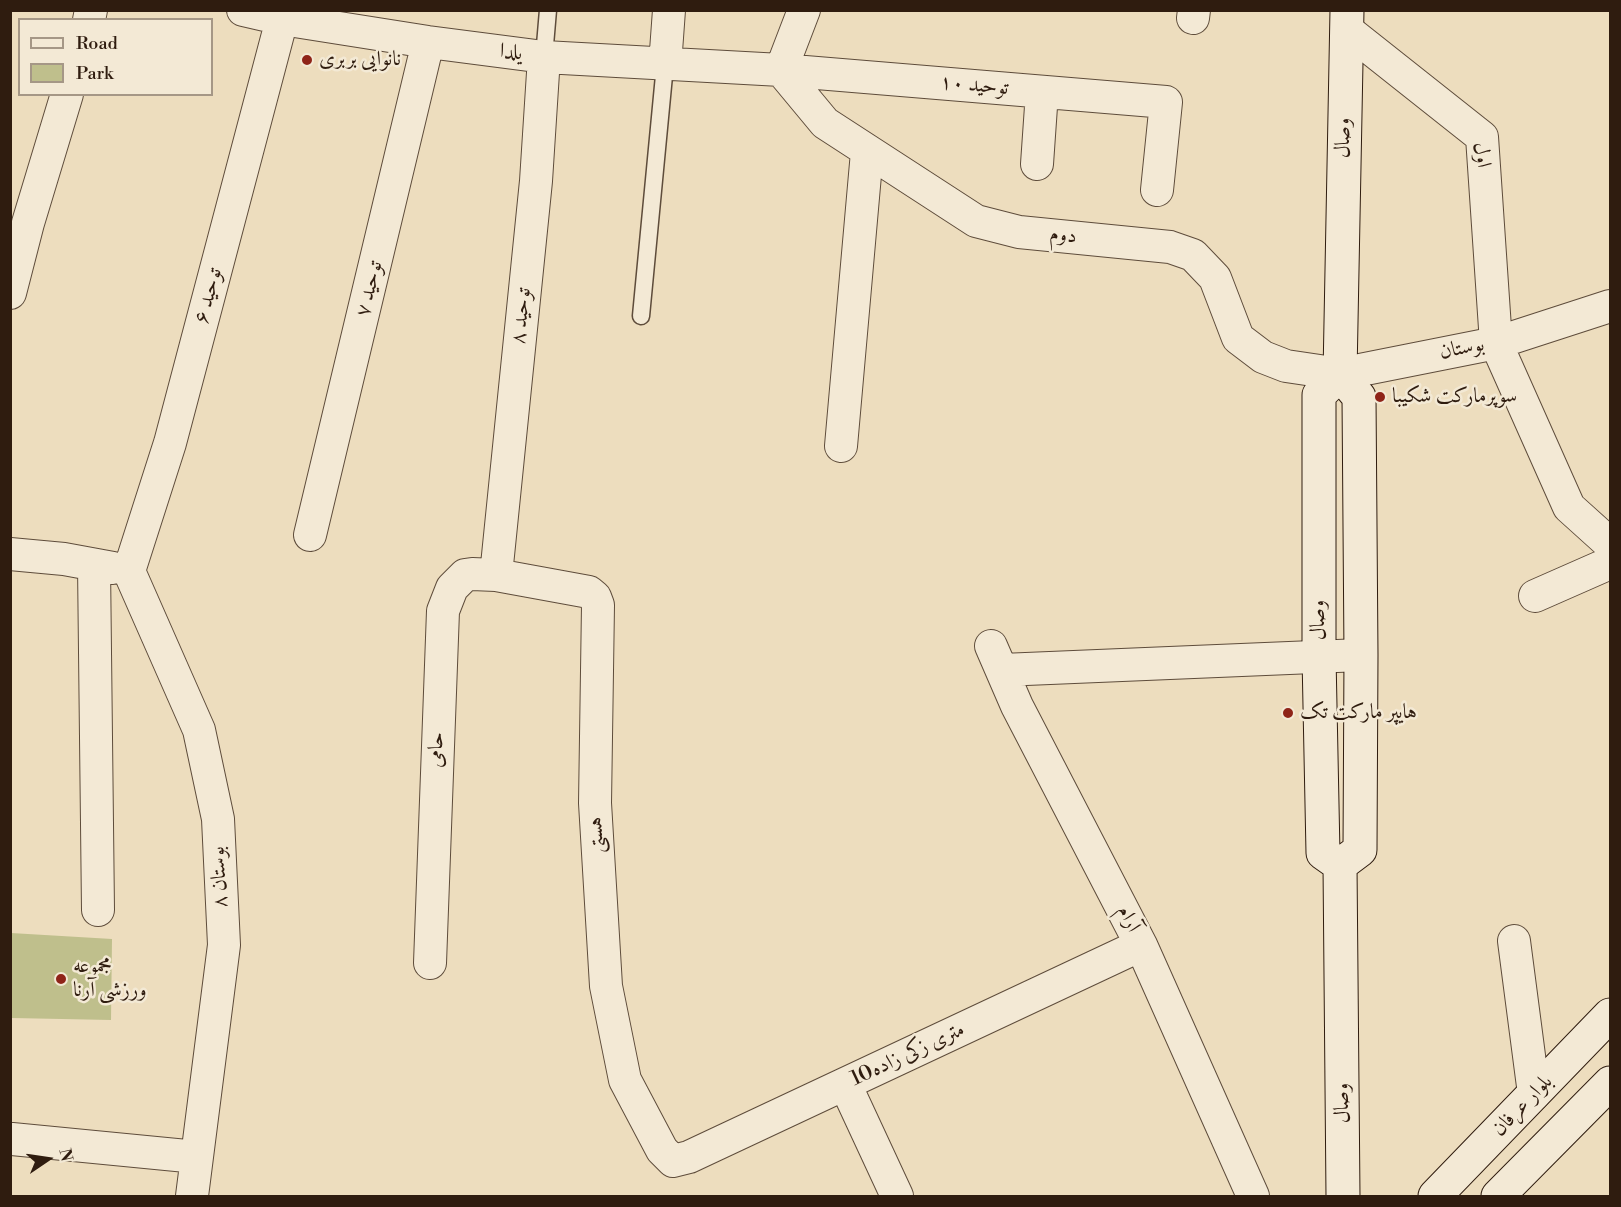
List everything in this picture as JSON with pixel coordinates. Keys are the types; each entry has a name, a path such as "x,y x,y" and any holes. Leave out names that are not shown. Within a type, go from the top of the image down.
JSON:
{"main road":[{"name":"وصال","path":"1340,865 1360,850 1359,397 1340,374 1347,20"},
{"name":"وصال","path":"1340,374 1319,395 1319,657 1323,854 1340,865"},
{"name":"وصال","path":"1340,865 1343,1197"},
{"name":"بلوار عرفان","path":"1435,1197 1611,1015"},
{"path":"1498,1197 1611,1083"}],"street":[{"name":"یلدا","path":"243,10 428,42 544,57 781,70"},
{"path":"664,65 669,10"},
{"path":"781,70 804,10"},
{"name":"توحید ۶","path":"129,571 170,443 281,15"},
{"name":"اول","path":"1347,20 1482,137 1496,343"},
{"name":"توحید ۷","path":"310,534 428,42"},
{"name":"توحید ۸","path":"496,575 536,181 544,57"},
{"name":"توحید ۱۰","path":"781,70 1166,102 1157,190"},
{"name":"دوم","path":"781,70 825,123 976,221 1019,231 1170,248 1193,255 1215,278 1238,338 1246,345 1263,357 1286,366 1340,374"},
{"path":"1037,164 1042,92"},
{"path":"10,292 65,96"},
{"path":"841,446 867,152"},
{"path":"1496,343 1611,306"},
{"name":"بوستان","path":"1340,374 1496,343 1569,507 1611,544"},
{"path":"13,550 129,571"},
{"path":"1535,596 1611,563"},
{"path":"94,565 98,910"},
{"name":"بوستان ۸","path":"129,571 199,730 218,819 224,945 192,1197"},
{"name":"حامی","path":"430,963 443,611 452,588 465,575 496,575"},
{"name":"هستی","path":"496,575 589,592 595,597 598,605 595,803 606,986 625,1080 662,1150 673,1161"},
{"path":"1319,657 1361,655"},
{"name":"آرام","path":"1253,1197 1141,945 1017,706 997,658 1319,657"},
{"path":"1514,941 1534,1094"},
{"name":"10متری زکی زاده","path":"673,1161 689,1157 1141,945"},
{"path":"846,1084 897,1197"},
{"path":"12,1139 197,1157"}],"lane":[{"path":"544,57 548,10"},
{"path":"641,316 664,65"}],"green space":[{"name":"مجموعه ورزشی آرنا","path":"11,933 112,939 111,1020 12,1018 11,1052"}],"place":[{"name":"نانوایی بربری","path":"307,60"},
{"name":"سوپرمارکت شکیبا","path":"1380,397"},
{"name":"هایپر مارکت تک","path":"1288,713"},
{"name":"مجموعه ورزشی آرنا","path":"61,979"}]}
